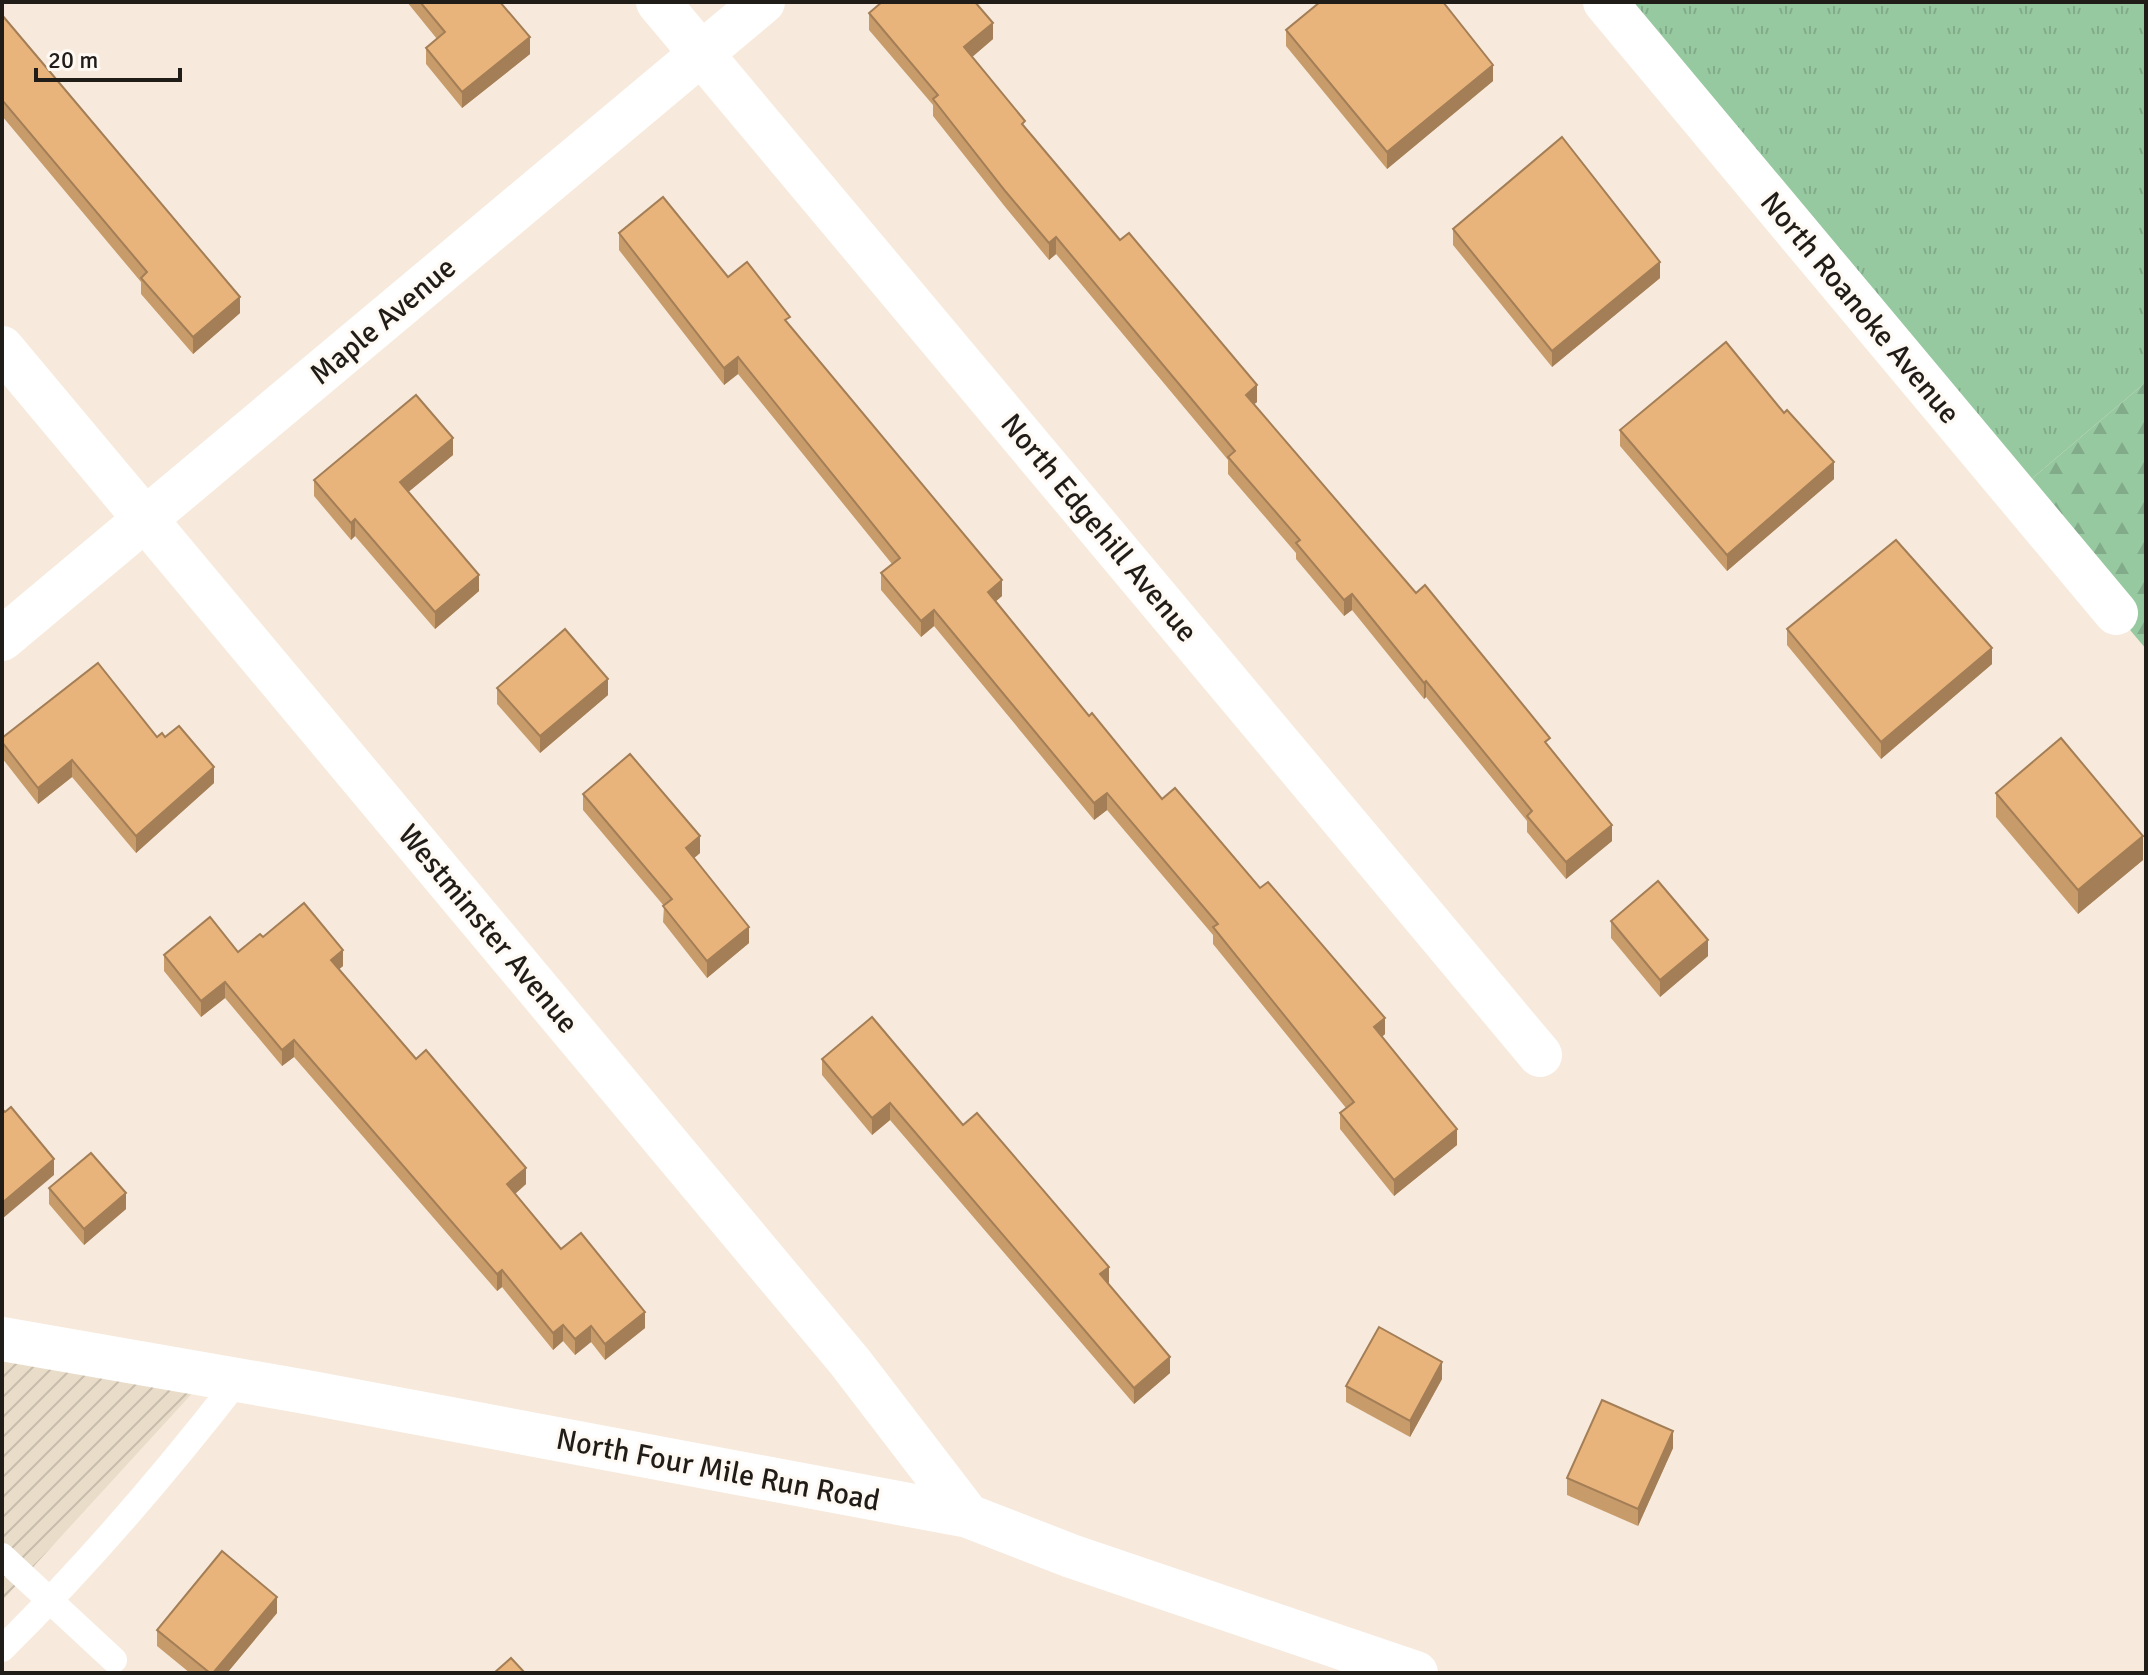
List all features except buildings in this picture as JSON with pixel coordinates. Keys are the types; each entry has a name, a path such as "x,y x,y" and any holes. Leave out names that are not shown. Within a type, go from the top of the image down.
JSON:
{"street":[{"name":"North Edgehill Avenue","path":"658,2 1540,1055"},
{"name":"Maple Avenue","path":"2,639 763,2"},
{"name":"North Roanoke Avenue","path":"1605,2 2116,613"},
{"name":"Westminster Avenue","path":"2,348 850,1362 968,1516"},
{"name":"North Four Mile Run Road","path":"2,1339 968,1516 1071,1556 1416,1673"}],"lane":[{"path":"2,1649 50,1601 183,1451 238,1380"},
{"path":"2,1556 114,1660"}],"shaded area":[{"path":"2,1339 209,1375 2,1601"}],"green space":[{"path":"1605,2 2146,2 2146,382 2015,493"},
{"path":"2146,382 2146,649 2015,493"}]}
